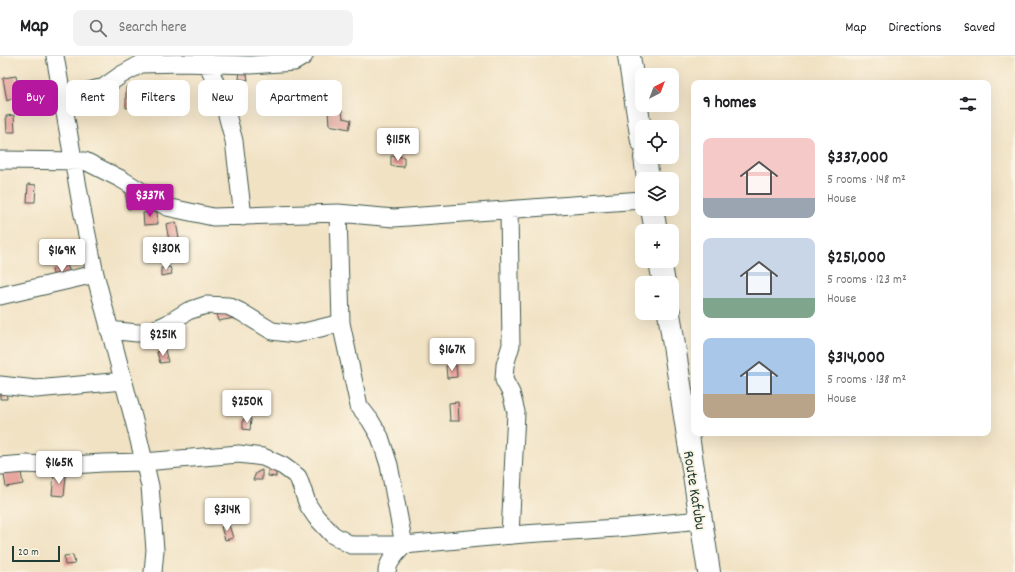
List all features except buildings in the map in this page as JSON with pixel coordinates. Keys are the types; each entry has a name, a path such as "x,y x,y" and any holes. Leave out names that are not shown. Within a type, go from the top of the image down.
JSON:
{"main road":[{"path":"629,56 639,120"},
{"name":"Route Kafubu","path":"670,320 709,572"}],"street":[{"path":"55,56 61,98 95,274 150,486 155,550 153,572"},
{"path":"61,98 104,87 121,75 141,64 183,63 207,60 251,65 294,62 304,56"},
{"path":"207,60 226,111 234,141 243,217"},
{"path":"0,160 85,161 138,188 167,207 213,217 338,213 394,218 635,201"},
{"path":"509,210 511,345 505,365 504,380 511,392 516,412 510,535"},
{"path":"338,213 341,323 359,406 370,420 380,437 389,465 404,545"},
{"path":"0,296 95,274"},
{"path":"109,330 147,333 167,324 188,311 206,305 228,306 241,312 272,331 296,334 341,323"},
{"path":"0,385 36,389 123,381"},
{"path":"0,466 26,464 60,466 144,462 239,454 263,457 283,466 298,478 308,505 316,517 333,535 351,545 404,545 701,520"},
{"path":"387,572 387,568 393,558 404,545"}]}
